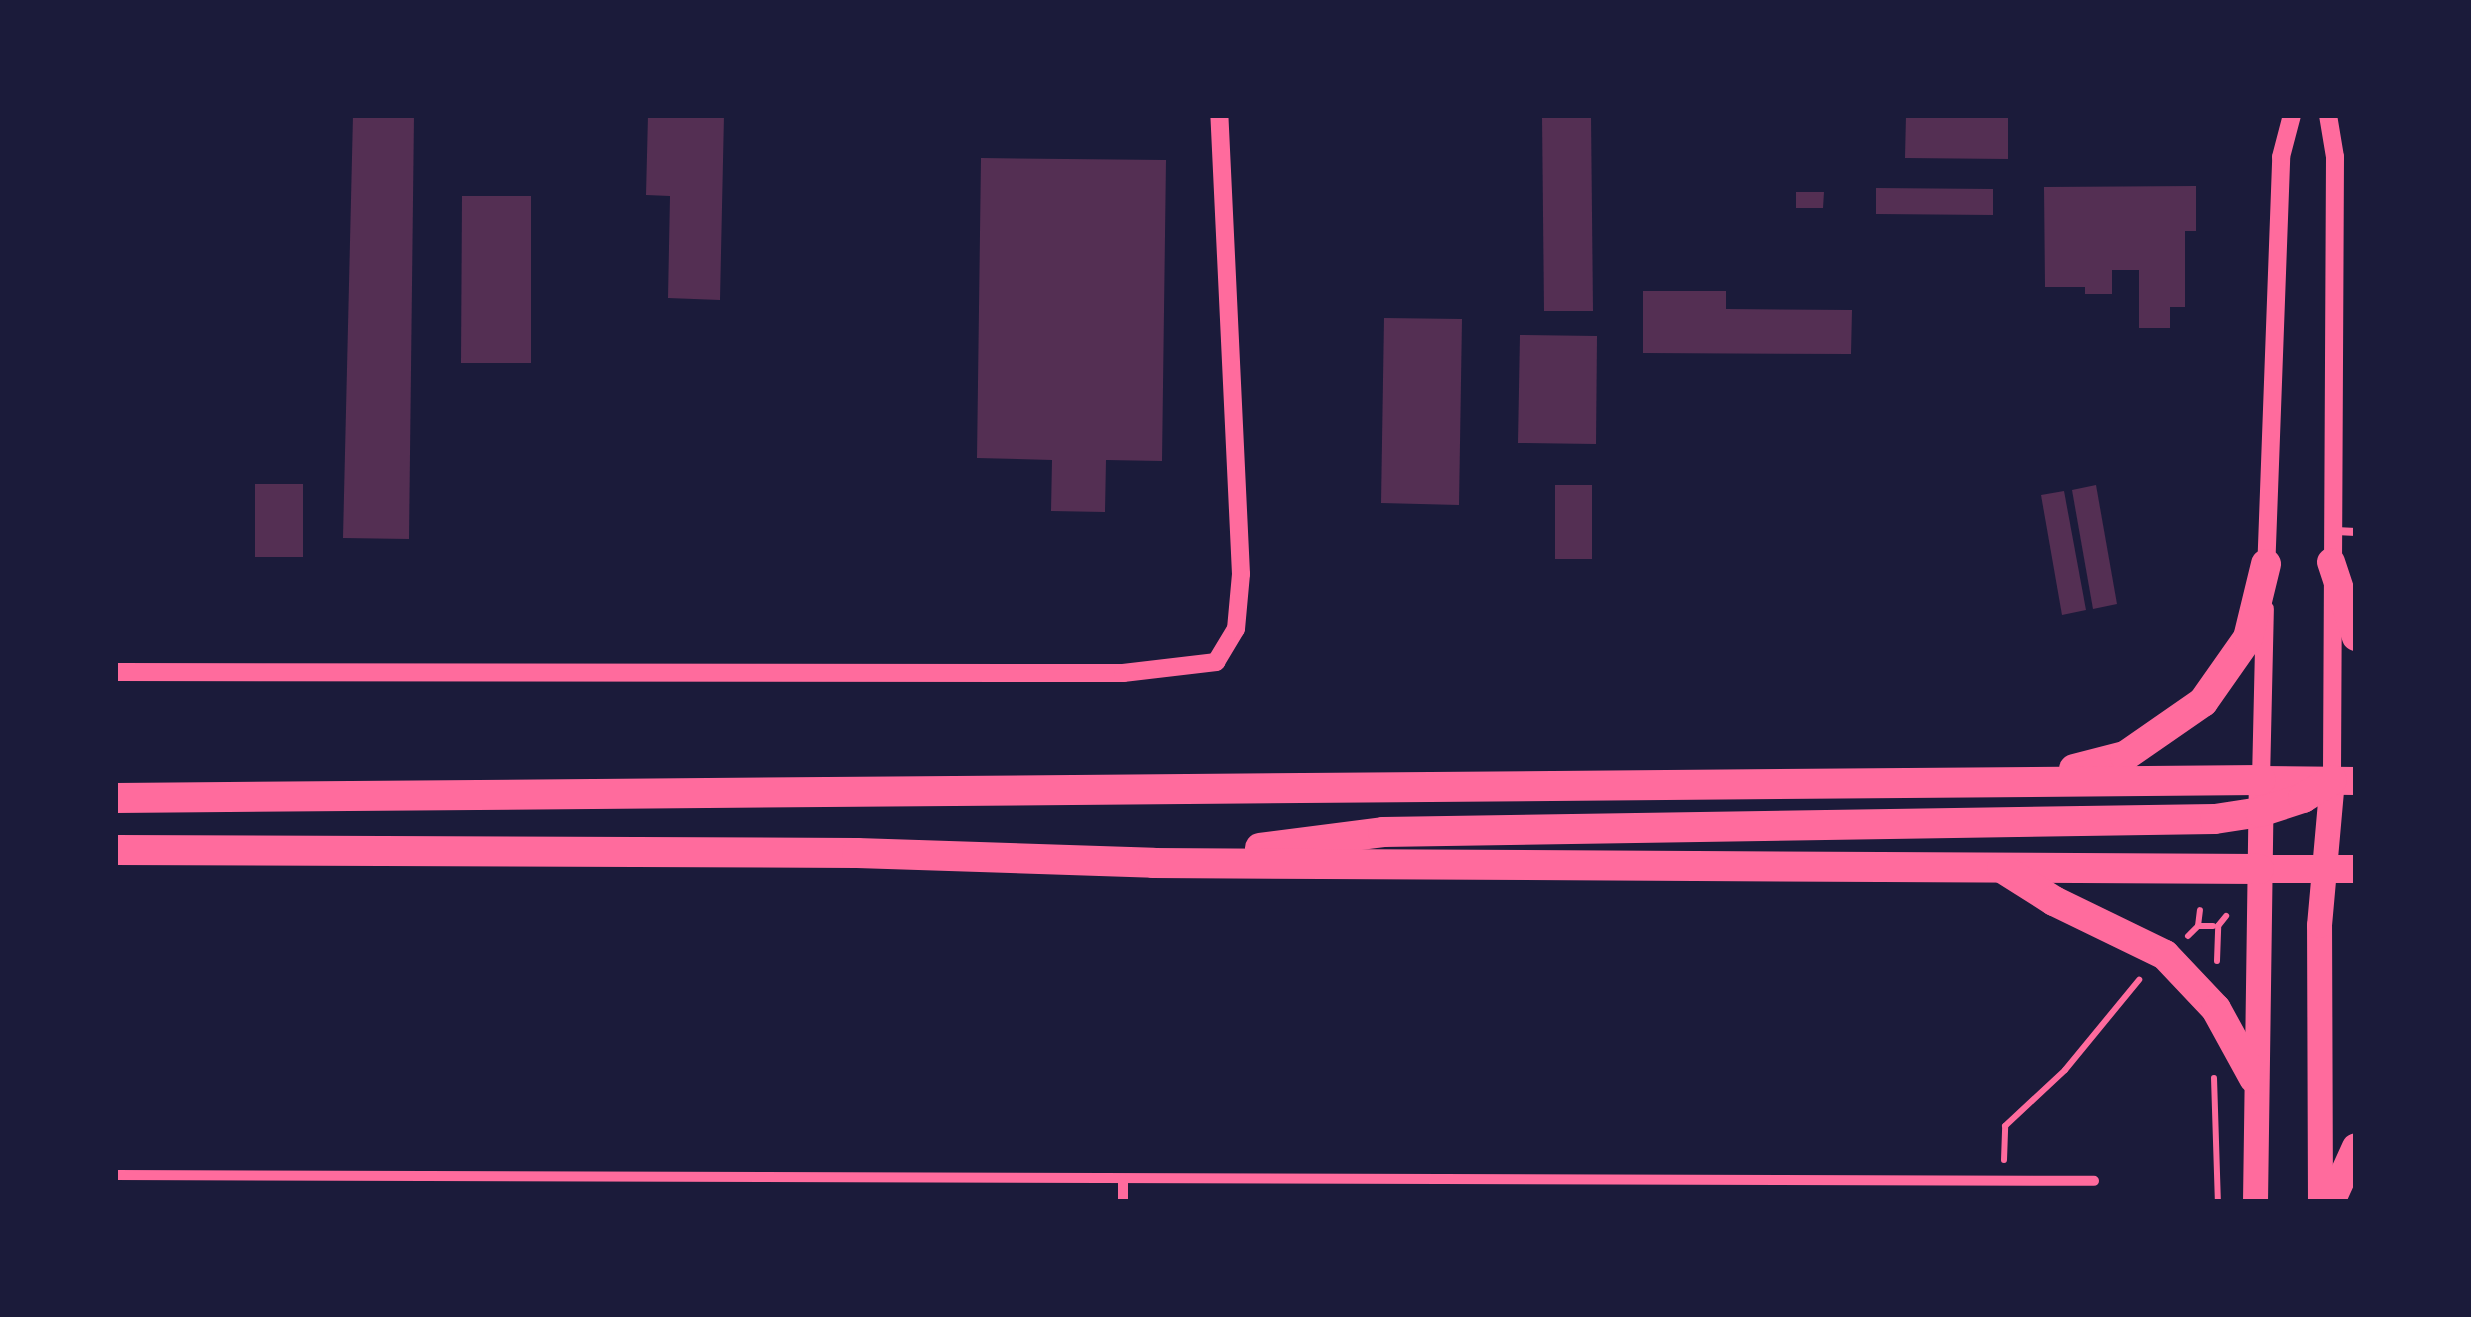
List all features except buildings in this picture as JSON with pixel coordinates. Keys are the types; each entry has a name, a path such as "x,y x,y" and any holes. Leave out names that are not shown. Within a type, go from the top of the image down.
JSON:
{"highway":[{"path":"2331,562 2356,637"},
{"path":"2034,780 2124,756 2202,702 2248,638 2266,564"},
{"path":"115,798 770,796 1150,788 2034,780 2344,781"},
{"path":"1153,863 1382,832 2215,819 2260,812 2344,781"},
{"path":"115,850 856,853 1153,863 2356,869"},
{"path":"2002,868 2054,902 2166,956 2216,1009 2254,1078"},
{"path":"2331,1202 2356,1147"}],"main road":[{"path":"2255,1202 2261,780"},
{"path":"2320,1202 2319,925 2324,869 2344,781"}],"street":[{"path":"115,672 1123,673 1216,662 1236,629 1240,574 1219,115"},
{"path":"2261,780 2280,156 2292,115"},
{"path":"2328,115 2336,157 2331,562 2344,781"},
{"path":"115,1174 2094,1181"},
{"path":"1122,1178 1123,1202"}],"lane":[{"path":"2331,530 2356,532"}],"path":[{"path":"2184,940 2198,926 2200,910"},
{"path":"2198,926 2213,926"},
{"path":"2004,1181 2005,1126 2065,1070 2143,976"},
{"path":"2212,1122 2218,1202"}]}
